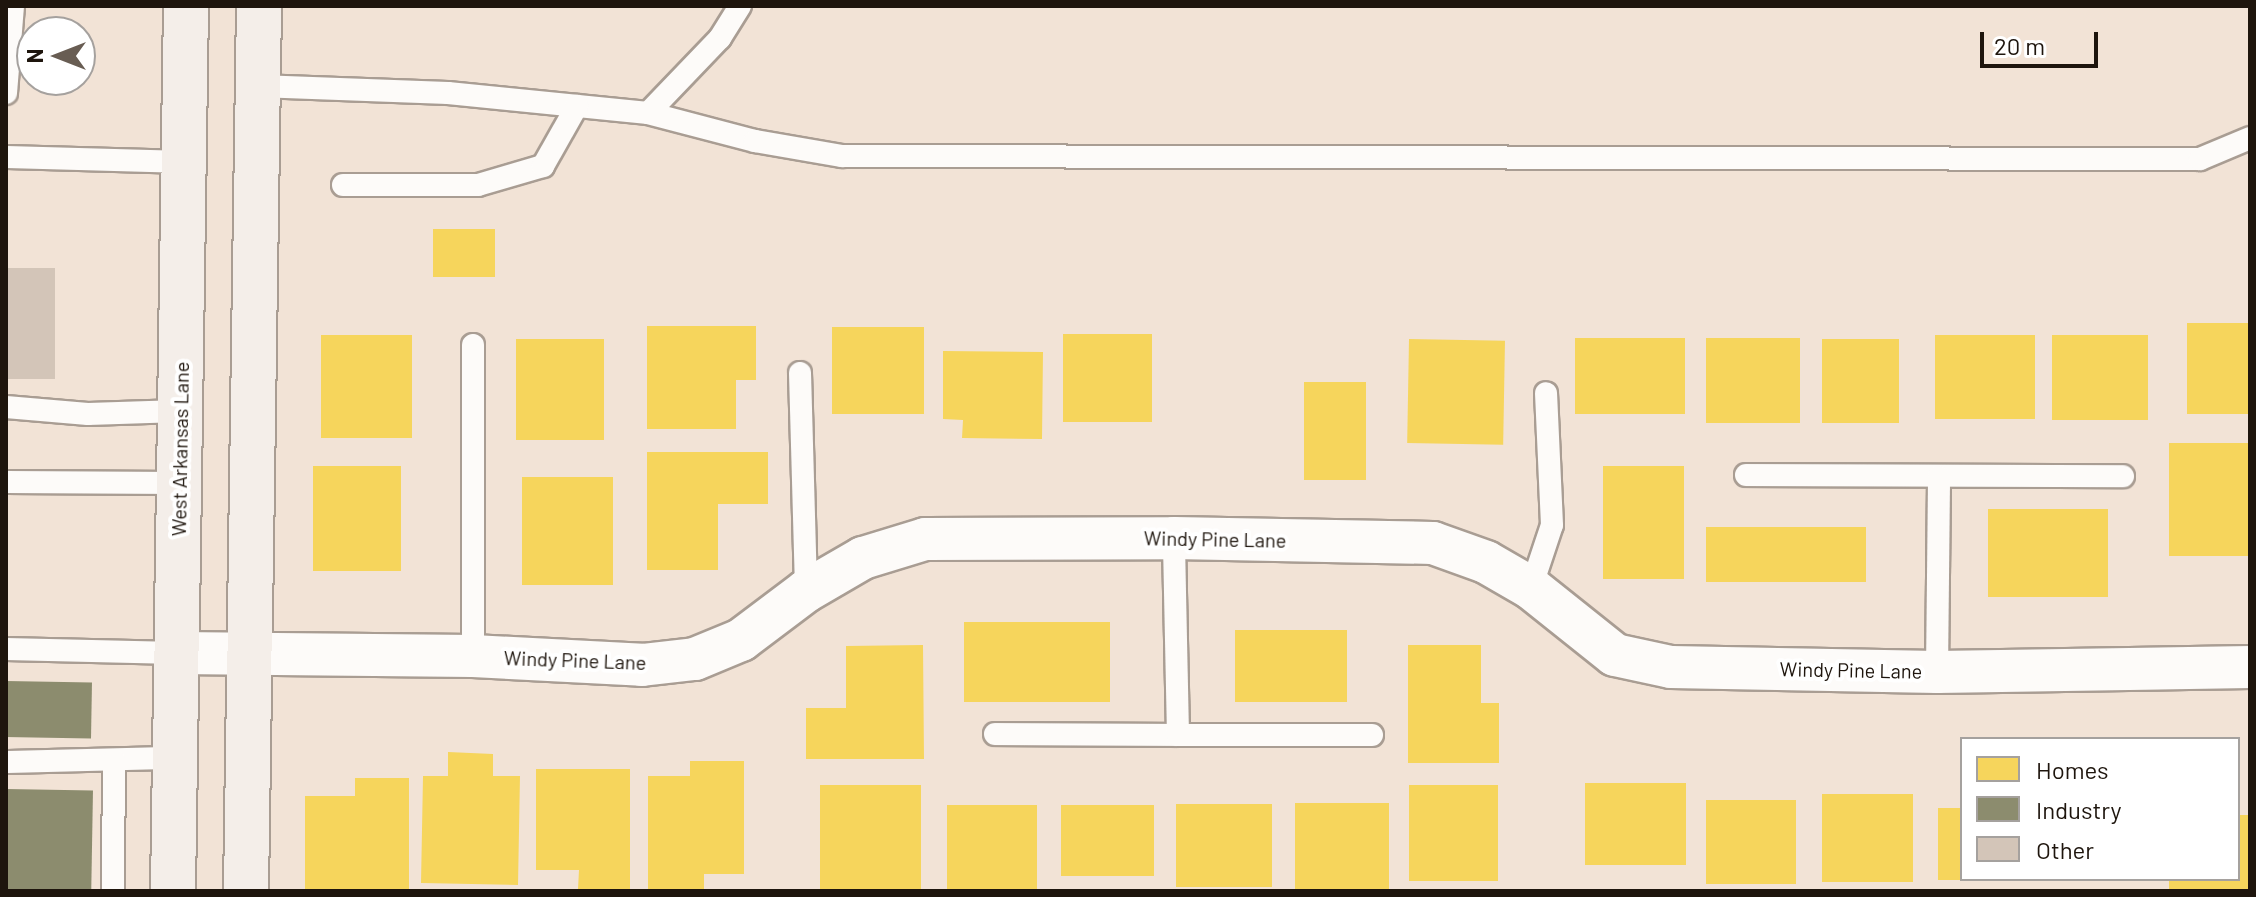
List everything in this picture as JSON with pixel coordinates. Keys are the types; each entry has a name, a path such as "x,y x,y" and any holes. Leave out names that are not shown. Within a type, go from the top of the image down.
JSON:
{"main road":[{"name":"West Arkansas Lane","path":"173,891 186,6"},
{"path":"246,891 259,6"}],"street":[{"name":"Windy Pine Lane","path":"177,653 473,656 642,665 695,659 741,640 806,591 863,558 925,539 1174,538 1433,543 1486,562 1531,588 1615,655 1671,667 1937,672 2250,667"}],"lane":[{"path":"6,93 13,6"},
{"path":"648,113 720,38 740,6"},
{"path":"258,86 448,93 648,113 755,141 842,156 2200,159 2250,138"},
{"path":"343,185 478,185 543,166 577,106"},
{"path":"6,157 184,162"},
{"path":"473,345 473,656"},
{"path":"800,373 806,591"},
{"path":"1531,588 1552,525 1546,393"},
{"path":"6,407 88,414 180,411"},
{"path":"1746,475 2123,476"},
{"path":"1937,672 1939,477"},
{"path":"6,482 179,483"},
{"path":"1174,538 1178,735"},
{"path":"6,649 177,653"},
{"path":"995,734 1372,735"},
{"path":"6,762 175,758"},
{"path":"113,891 114,760"}],"building: Homes":[{"path":"433,229 495,229 495,277 433,277"},
{"path":"2187,323 2250,323 2250,414 2187,414"},
{"path":"647,326 756,326 756,380 736,380 736,429 647,429"},
{"path":"832,327 924,327 924,414 832,414"},
{"path":"1063,334 1152,334 1152,422 1063,422"},
{"path":"321,335 412,335 412,438 321,438"},
{"path":"1935,335 2035,335 2035,419 1935,419"},
{"path":"2052,335 2148,335 2148,420 2052,420"},
{"path":"1575,338 1685,338 1685,414 1575,414"},
{"path":"1706,338 1800,338 1800,423 1706,423"},
{"path":"516,339 604,339 604,440 516,440"},
{"path":"1409,339 1505,341 1503,445 1407,443"},
{"path":"1822,339 1899,339 1899,423 1822,423"},
{"path":"943,351 1043,352 1042,439 962,438 963,420 943,419"},
{"path":"1304,382 1366,382 1366,480 1304,480"},
{"path":"2169,443 2250,443 2250,556 2169,556"},
{"path":"647,452 768,452 768,504 718,504 718,570 647,570"},
{"path":"313,466 401,466 401,571 313,571"},
{"path":"1603,466 1684,466 1684,579 1603,579"},
{"path":"522,477 613,477 613,585 522,585"},
{"path":"1988,509 2108,509 2108,597 1988,597"},
{"path":"1706,527 1866,527 1866,582 1706,582"},
{"path":"964,622 1110,622 1110,702 964,702"},
{"path":"1235,630 1347,630 1347,702 1235,702"},
{"path":"923,645 924,759 806,759 806,708 846,708 846,646"},
{"path":"1408,645 1481,645 1481,703 1499,703 1499,763 1408,763"},
{"path":"448,752 493,754 493,776 520,776 518,885 421,883 423,776 448,776"},
{"path":"690,761 744,761 744,874 704,874 704,889 648,889 648,776 690,776"},
{"path":"536,769 630,769 630,889 578,889 579,870 536,870"},
{"path":"355,778 409,778 409,889 305,889 305,796 355,796"},
{"path":"1585,783 1686,783 1686,865 1585,865"},
{"path":"820,785 921,785 921,889 820,889"},
{"path":"1409,785 1498,785 1498,881 1409,881"},
{"path":"1822,794 1913,794 1913,882 1822,882"},
{"path":"1706,800 1796,800 1796,884 1706,884"},
{"path":"1295,803 1389,803 1389,889 1295,889"},
{"path":"1176,804 1272,804 1272,887 1176,887"},
{"path":"947,805 1037,805 1037,889 947,889"},
{"path":"1061,805 1154,805 1154,876 1061,876"},
{"path":"1938,808 1960,808 1960,880 1938,880"},
{"path":"2240,815 2250,815 2250,890 2169,890 2169,881 2240,881"}],"building: Industry":[{"path":"6,681 92,683 91,738 6,737"},
{"path":"6,789 93,791 91,891 6,891"}],"building: Other":[{"path":"6,268 55,268 55,379 6,379"}]}
